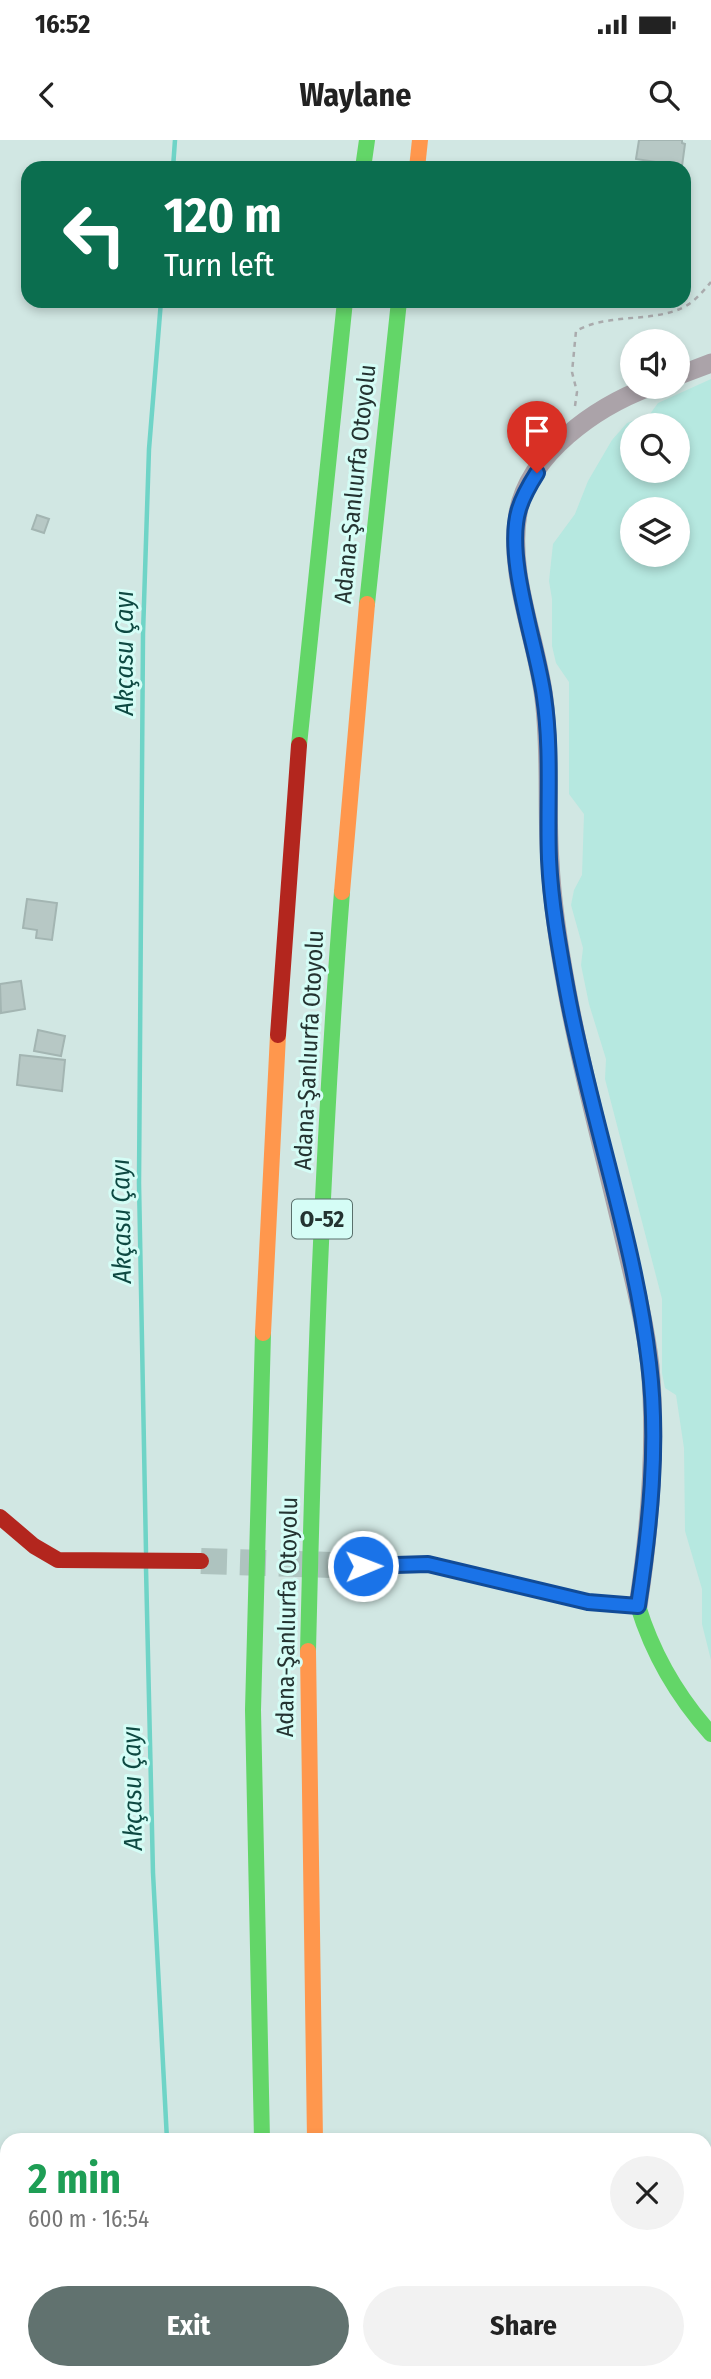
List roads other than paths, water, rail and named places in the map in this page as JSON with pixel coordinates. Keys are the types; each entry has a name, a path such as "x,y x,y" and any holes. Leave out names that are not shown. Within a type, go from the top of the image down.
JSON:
{"main road":[{"path":"364,161 366,140"},
{"path":"417,161 420,140"},
{"name":"Adana-Şanlıurfa Otoyolu","path":"262,2133 253,1710 262,1360 279,1015 305,671 344,308"},
{"name":"Adana-Şanlıurfa Otoyolu","path":"315,2133 306,1710 315,1361 332,1018 356,703 398,308"},
{"path":"0,1517 34,1546 58,1560 201,1561"},
{"path":"363,1566 428,1564 588,1602 638,1606 645,1636 671,1685 711,1734"}],"street":[{"path":"690,371 711,363"},
{"path":"623,399 597,411 571,431 545,461 518,510 517,559 544,699 550,862 563,967 639,1300 650,1366 653,1458 646,1554 638,1606"}],"waterway":[{"name":"Akçasu Çayı","path":"174,161 175,140"},
{"name":"Akçasu Çayı","path":"146,1552 139,1183 143,634 149,449 160,308"},
{"name":"Akçasu Çayı","path":"146,1568 153,1873 167,2133"}],"tunnel":[{"path":"201,1561 363,1566"}]}
